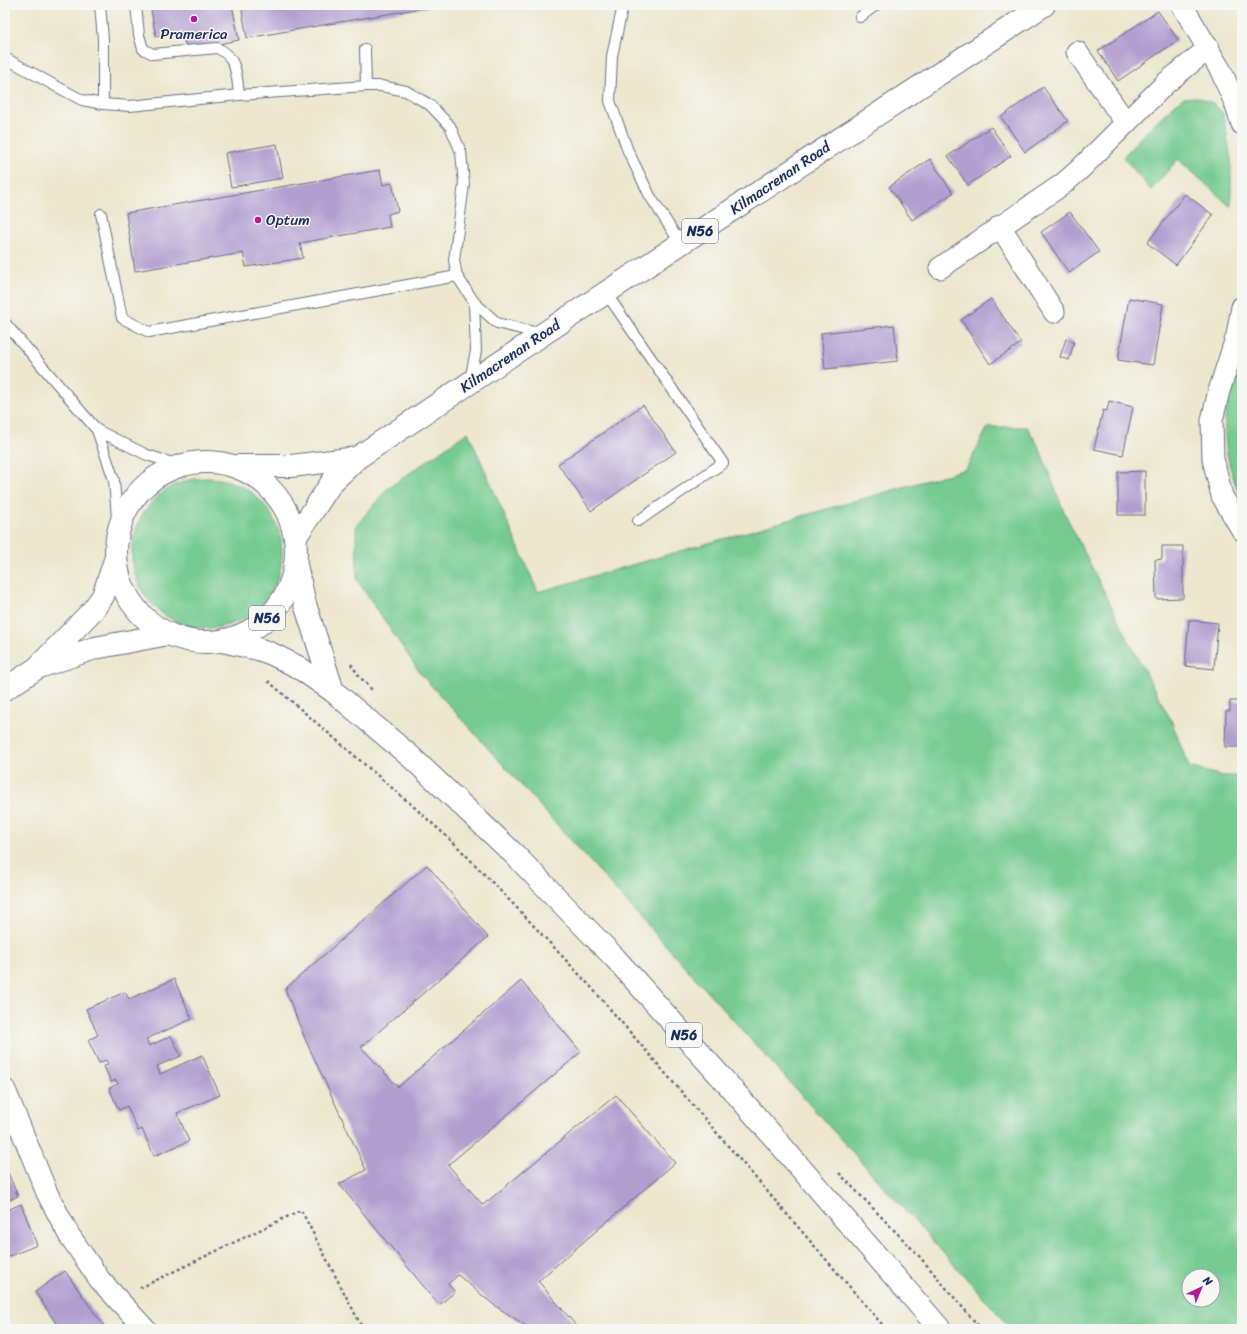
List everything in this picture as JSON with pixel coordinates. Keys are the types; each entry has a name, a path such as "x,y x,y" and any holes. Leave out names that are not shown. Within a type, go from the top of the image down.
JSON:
{"main road":[{"name":"Kilmacrenan Road","path":"357,458 1044,5"},
{"name":"N56","path":"235,466 250,473 263,482 275,494 284,507 291,522 295,538 295,562 293,575 283,598 267,618 246,632 222,641 208,642 194,641 168,634 145,618 135,608 122,584 116,557 118,530 122,518 128,506 144,485 155,477 179,465 193,462 207,461 235,466 291,466 357,458"},
{"name":"N56","path":"295,538 332,482 357,458"},
{"path":"5,689 37,668 93,610 103,596 116,557"},
{"name":"N56","path":"295,562 305,604 333,691"},
{"path":"37,668 94,648 168,634"},
{"name":"N56","path":"222,641 258,649 272,654 298,667 333,691 411,757 515,855 615,958 739,1097 940,1329"}],"street":[{"path":"1182,5 1221,70 1242,124"},
{"path":"940,268 1063,184 1080,170 1166,83 1209,48"},
{"path":"1077,52 1126,123"},
{"path":"1000,226 1054,312"},
{"path":"1242,307 1237,335 1237,349 1219,391 1212,420 1213,459 1222,496 1242,530"},
{"path":"5,1090 47,1193 69,1235 100,1280 145,1329"}],"lane":[{"path":"100,5 103,39 103,104"},
{"path":"136,5 139,35 143,49 153,54 217,48 225,51 237,70 240,95"},
{"path":"624,5 612,56 610,101 628,151 650,196 681,244"},
{"path":"860,17 876,5"},
{"path":"365,49 366,86"},
{"path":"5,58 82,100 103,104 130,106 240,95 366,86 381,86 406,91 430,105 450,126 461,152 464,184 454,260 457,276 474,302 497,323 543,334"},
{"path":"101,214 122,318 149,332 457,276"},
{"path":"606,293 723,463 638,521"},
{"path":"470,384 476,351 474,302"},
{"path":"5,323 98,430 147,455 179,465"},
{"path":"98,430 114,480 118,530"}],"path":[{"path":"264,677 454,843 518,909 591,987 886,1329"},
{"path":"118,1299 300,1210 363,1329"}],"green space":[{"path":"1197,97 1213,103 1223,113 1231,159 1231,207 1178,159 1151,190 1123,157 1165,113 1183,98"},
{"path":"1242,374 1242,500 1228,461 1225,419 1231,392 1236,380"},
{"path":"988,427 1027,427 1039,447 1064,512 1136,655 1171,720 1189,767 1222,776 1242,776 1242,1329 1012,1329 420,673 357,580 356,526 387,489 468,432 538,592 966,469"},
{"path":"207,478 236,484 260,500 276,524 282,553 276,582 260,606 236,622 207,628 178,622 154,606 138,582 132,553 138,524 154,500 178,484"}],"building":[{"name":"Pramerica","path":"150,5 232,5 239,40 186,50 183,32 156,37"},
{"path":"241,5 434,5 434,6 247,38"},
{"path":"1158,11 1178,40 1118,81 1098,51"},
{"path":"1043,87 1068,121 1025,152 1001,117"},
{"path":"991,127 1011,156 968,185 948,156"},
{"name":"Optum","path":"277,144 283,178 231,187 225,153"},
{"path":"930,159 953,193 912,220 889,187"},
{"name":"Optum","path":"380,170 383,185 392,183 398,211 388,214 390,227 300,243 303,258 246,267 243,253 135,271 126,213"},
{"path":"1185,194 1213,215 1176,265 1147,243"},
{"path":"1070,212 1099,252 1069,273 1041,232"},
{"path":"1129,298 1163,304 1153,365 1118,360"},
{"path":"991,299 1021,343 990,364 961,320"},
{"path":"894,325 898,361 825,369 821,333"},
{"path":"1066,339 1074,342 1069,360 1060,357"},
{"path":"1109,401 1133,407 1123,455 1094,449 1103,410 1107,411"},
{"path":"643,405 676,452 591,511 558,464"},
{"path":"1145,471 1145,515 1118,515 1118,472"},
{"path":"1162,546 1183,546 1183,598 1156,599 1155,560 1162,559"},
{"path":"1189,620 1218,623 1214,669 1185,666"},
{"path":"1230,701 1242,701 1242,747 1225,747 1226,711 1230,711"},
{"path":"427,865 488,937 361,1047 398,1087 521,981 581,1052 448,1165 483,1205 616,1095 675,1163 538,1281 579,1329 531,1329 494,1305 458,1275 448,1284 455,1292 439,1305 339,1184 366,1170 306,1041 285,989"},
{"path":"174,979 192,1019 146,1039 149,1046 171,1036 181,1056 157,1066 160,1074 202,1055 220,1095 177,1113 189,1141 154,1156 142,1129 138,1131 127,1106 119,1110 109,1088 118,1084 116,1080 111,1082 104,1066 108,1064 106,1060 99,1063 88,1040 98,1035 86,1009 125,992 129,999"},
{"path":"5,1166 18,1196 5,1202"},
{"path":"21,1204 37,1245 8,1257 5,1250 5,1211"},
{"path":"65,1271 106,1329 60,1329 35,1292"}],"place":[{"name":"Pramerica","path":"194,19"},
{"name":"Optum","path":"258,220"}]}
